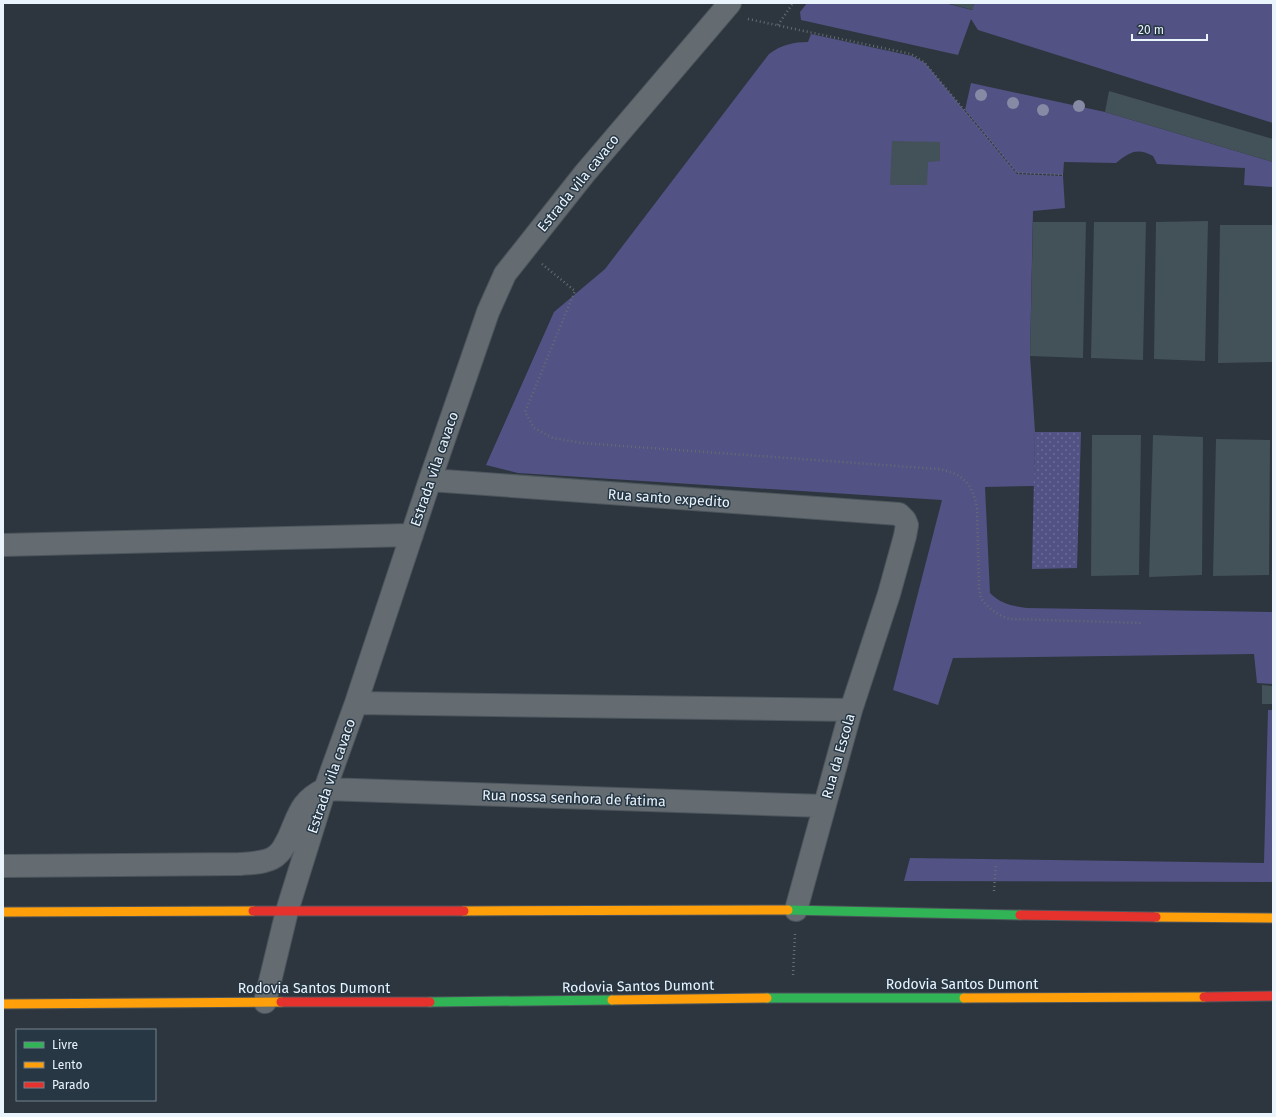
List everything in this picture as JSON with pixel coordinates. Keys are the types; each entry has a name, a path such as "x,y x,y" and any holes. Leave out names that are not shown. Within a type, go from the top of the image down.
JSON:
{"main road":[{"path":"3,912 796,910 991,915 1273,918"},
{"name":"Rodovia Santos Dumont","path":"3,1004 1273,996"}],"street":[{"name":"Estrada vila cavaco","path":"265,1002 287,911 325,789 356,703 430,480 488,312 505,274 585,173 726,8"},
{"name":"Rua santo expedito","path":"430,480 899,514 905,520"},
{"name":"Rua da Escola","path":"796,910 851,710 898,564 905,536 905,520"},
{"path":"3,545 412,535"},
{"path":"356,703 851,710"},
{"path":"3,866 240,864 264,861 278,855 284,846 303,805 313,794 325,789"},
{"name":"Rua nossa senhora de fatima","path":"325,789 824,806"}],"path":[{"path":"778,25 794,3"},
{"path":"726,8 778,25 911,54 924,62 1017,173 1063,175"},
{"path":"524,250 575,291 525,412 534,428 553,438 582,443 951,471 961,477 975,496 977,507 979,588 981,597 995,612 1011,619 1143,623"},
{"path":"792,998 796,910"}],"shaded area":[{"path":"807,3 945,3 972,10 974,3 1273,3 1273,123 978,30 971,19 958,55 801,20 800,12"},
{"path":"811,34 912,56 925,63 1017,174 1063,176 1065,208 1033,211 1030,356 1035,432 1034,486 985,487 990,593 998,600 1007,604 1027,608 1273,612 1273,684 1257,683 1254,654 953,658 938,705 893,690 942,500 518,473 486,465 554,312 605,269 769,54 778,48 787,45 808,42"},
{"path":"971,83 1105,112 1273,162 1273,187 1244,185 1245,168 1157,164 1153,156 1142,152 1133,152 1116,163 1064,162 1063,175 1017,173 965,110"},
{"path":"1035,432 1081,432 1077,568 1032,569"},
{"path":"1268,710 1273,710 1273,882 904,881 910,858 1264,863"}],"building":[{"path":"947,3 974,3 973,10"},
{"path":"1109,91 1273,139 1273,162 1105,112"},
{"path":"892,141 940,142 940,161 928,162 927,185 890,185"},
{"path":"1208,221 1205,361 1154,359 1156,222"},
{"path":"1033,222 1086,222 1083,358 1030,356"},
{"path":"1094,222 1146,222 1143,360 1091,358"},
{"path":"1220,225 1273,225 1273,362 1218,363"},
{"path":"1092,435 1141,435 1139,575 1091,576"},
{"path":"1153,435 1203,437 1202,575 1149,577"},
{"path":"1216,439 1270,440 1269,575 1213,576"},
{"path":"1262,685 1273,686 1273,704 1262,704"}],"traffic: fast":[{"path":"788,910 1020,915"},
{"path":"767,998 964,998"},
{"path":"430,1002 612,1000"}],"traffic: slow":[{"path":"464,911 788,910"},
{"path":"3,912 253,911"},
{"path":"1156,917 1273,918"},
{"path":"964,998 1204,997"},
{"path":"612,1000 767,998"},
{"path":"3,1004 281,1002"}],"traffic: jam":[{"path":"253,911 464,911"},
{"path":"1020,915 1156,917"},
{"path":"1204,997 1273,996"},
{"path":"281,1002 430,1002"}]}
